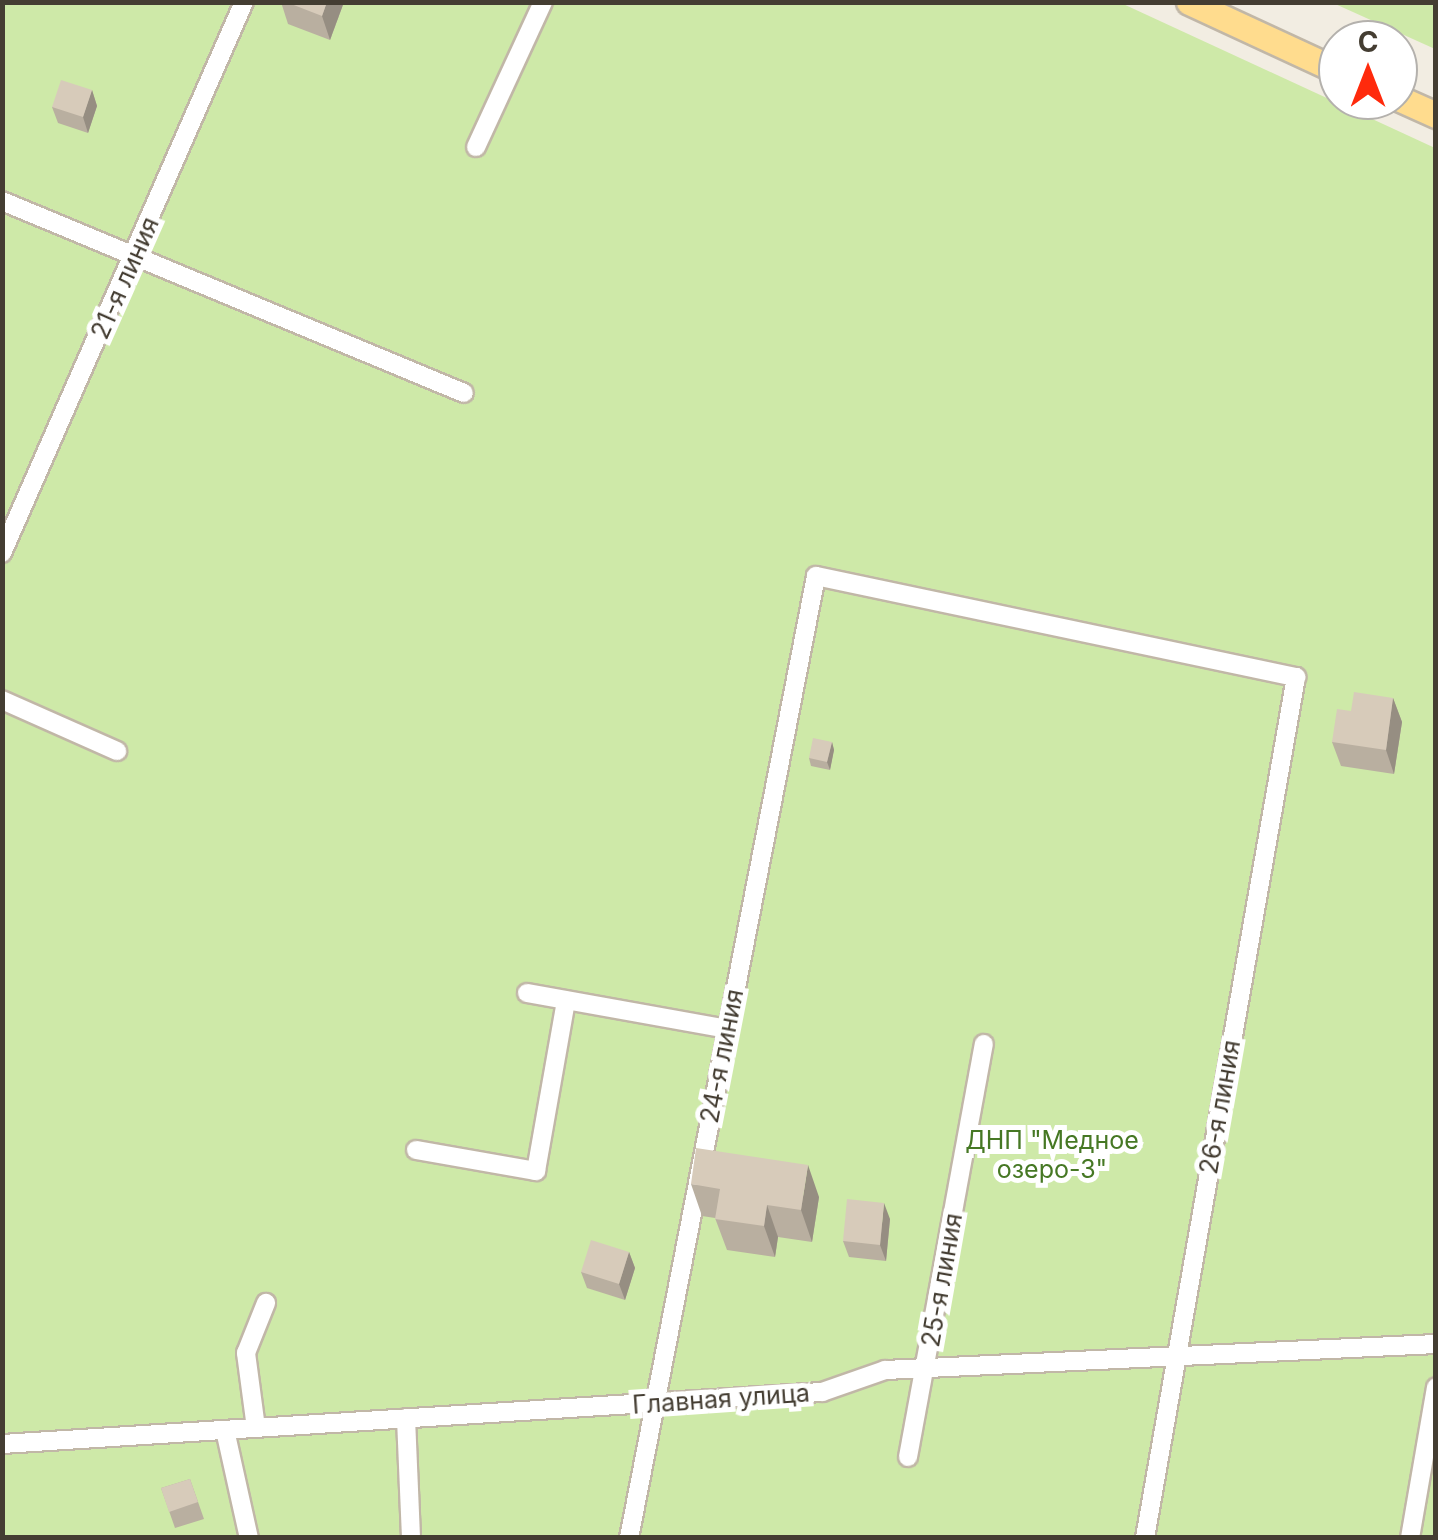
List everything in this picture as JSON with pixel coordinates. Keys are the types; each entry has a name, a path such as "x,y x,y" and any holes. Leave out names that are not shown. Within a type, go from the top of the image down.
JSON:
{"main road":[{"path":"1190,2 1318,62"}],"street":[{"name":"21-я линия","path":"2,553 244,2"},
{"path":"476,147 543,2"},
{"path":"2,200 464,393"},
{"name":"26-я линия","path":"816,576 1296,677 1145,1538"},
{"name":"24-я линия","path":"628,1538 816,576"},
{"path":"2,700 117,751"},
{"path":"527,993 728,1030"},
{"path":"416,1150 536,1170 566,1000"},
{"name":"25-я линия","path":"908,1457 984,1044"},
{"path":"256,1428 246,1353 266,1303"},
{"name":"Главная улица","path":"2,1444 822,1392 885,1370 1436,1344"},
{"path":"1410,1538 1436,1387"},
{"path":"406,1418 411,1538"},
{"path":"225,1430 250,1538"}],"green space":[{"name":"ДНП \"Медное озеро-3\"","path":"3,3 1121,3 1318,94 1318,120 1374,120 1435,148 1435,1537 3,1538"},
{"path":"1333,3 1435,3 1435,49 1418,41 1418,20 1371,20"}],"building":[{"path":"286,2 327,2 322,16"},
{"path":"61,80 92,90 83,117 52,107"},
{"path":"1354,692 1393,698 1386,750 1332,742 1337,709 1351,711"},
{"path":"813,738 832,742 827,762 809,758"},
{"path":"696,1148 808,1165 801,1210 767,1205 764,1226 715,1219 720,1189 691,1184"},
{"path":"847,1199 884,1203 880,1245 843,1241"},
{"path":"591,1240 629,1252 619,1284 581,1272"},
{"path":"190,1479 198,1502 169,1512 161,1488"}]}
